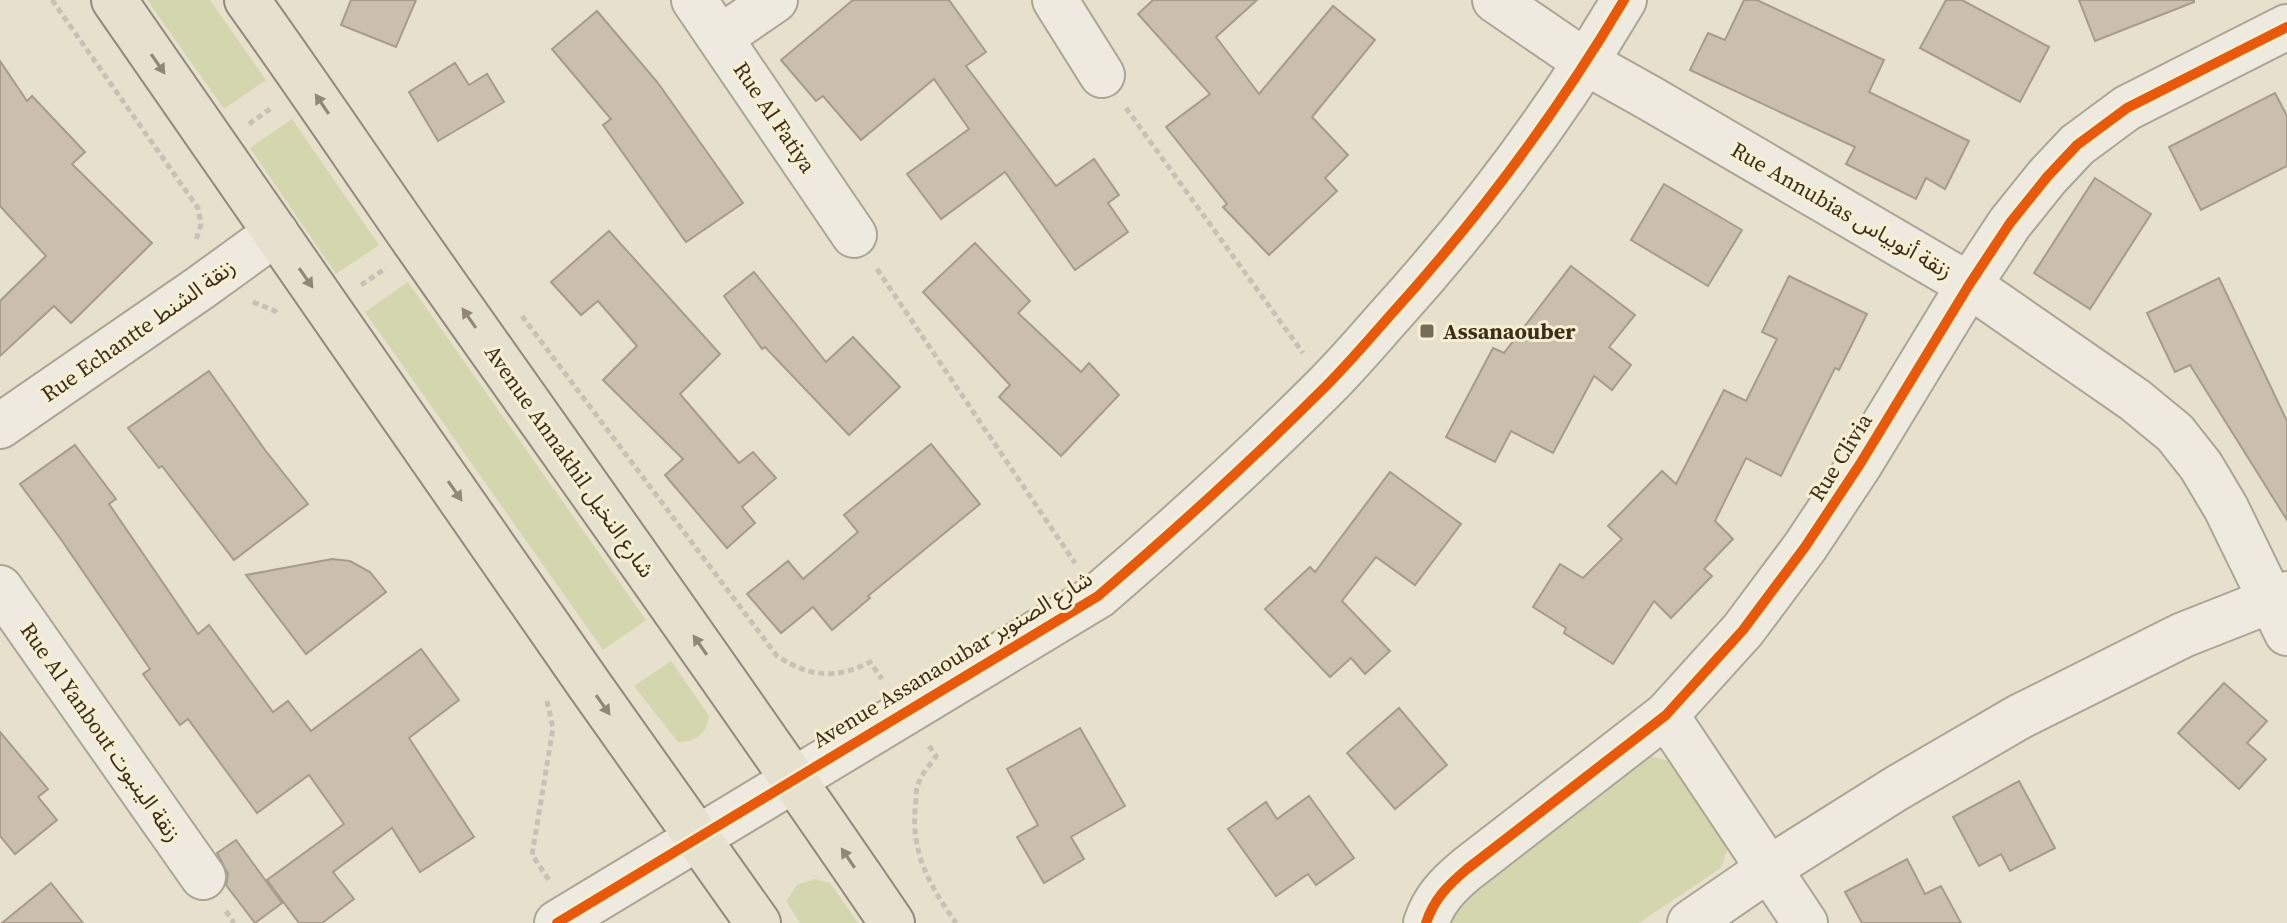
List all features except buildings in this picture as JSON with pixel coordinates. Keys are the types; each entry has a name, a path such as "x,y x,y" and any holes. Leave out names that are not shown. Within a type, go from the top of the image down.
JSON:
{"main road":[{"path":"114,0 758,923"},
{"name":"Avenue Annakhil شارع النخيل","path":"247,0 892,923"}],"street":[{"name":"Rue Al Fatiya","path":"694,0 854,235"},
{"path":"721,37 775,0"},
{"path":"1055,0 1102,75"},
{"name":"Rue Annubias زنقة أنوبياس","path":"1495,0 1587,63 1969,285 2135,400 2175,433 2201,466 2282,610"},
{"name":"Avenue Assanaoubar شارع الصنوبر","path":"564,918 1098,596 1171,534 1327,386 1427,275 1503,180 1587,63 1624,0"},
{"name":"Rue Clivia","path":"1426,923 1443,890 1666,715 1743,630 1805,547 1860,464 2010,223 2077,145 2127,108 2287,27"},
{"name":"Rue Echantte زنقة الشنط","path":"0,426 276,233"},
{"name":"Rue Al Yanbout زنقة الينبوت","path":"0,588 203,877"},
{"path":"1690,923 1897,788 2019,717 2183,635 2282,610"},
{"path":"1666,715 1805,923"}],"path":[{"path":"52,0 198,208 201,224 183,264 216,308 235,300 256,303 275,311 290,332 418,246"},
{"path":"1102,75 1327,386"},
{"path":"176,175 307,83"},
{"path":"854,235 1098,596"},
{"path":"520,312 777,656 821,674 850,672 870,662 936,756 918,783 914,810 915,837 932,889 956,923"},
{"path":"542,691 553,728 532,855 564,918"}],"green space":[{"path":"147,0 210,0 266,80 224,109"},
{"path":"292,119 379,245 336,274 250,148"},
{"path":"408,282 646,620 603,650 365,312"},
{"path":"671,661 709,716 703,732 695,739 684,742 678,742 634,686"},
{"path":"1649,756 1683,764 1731,839 1721,868 1639,923 1449,923 1454,907"},
{"path":"815,879 830,883 858,923 800,923 786,901 797,885"}],"cycle path":[{"path":"557,923 1098,596 1297,414 1348,363 1419,283 1483,206 1543,126 1624,0"},
{"path":"1426,923 1437,900 1454,881 1666,715 1743,630 1805,547 1860,464 2010,223 2077,145 2127,108 2287,27"}],"place":[{"name":"Assanaouber","path":"1427,331"}]}
